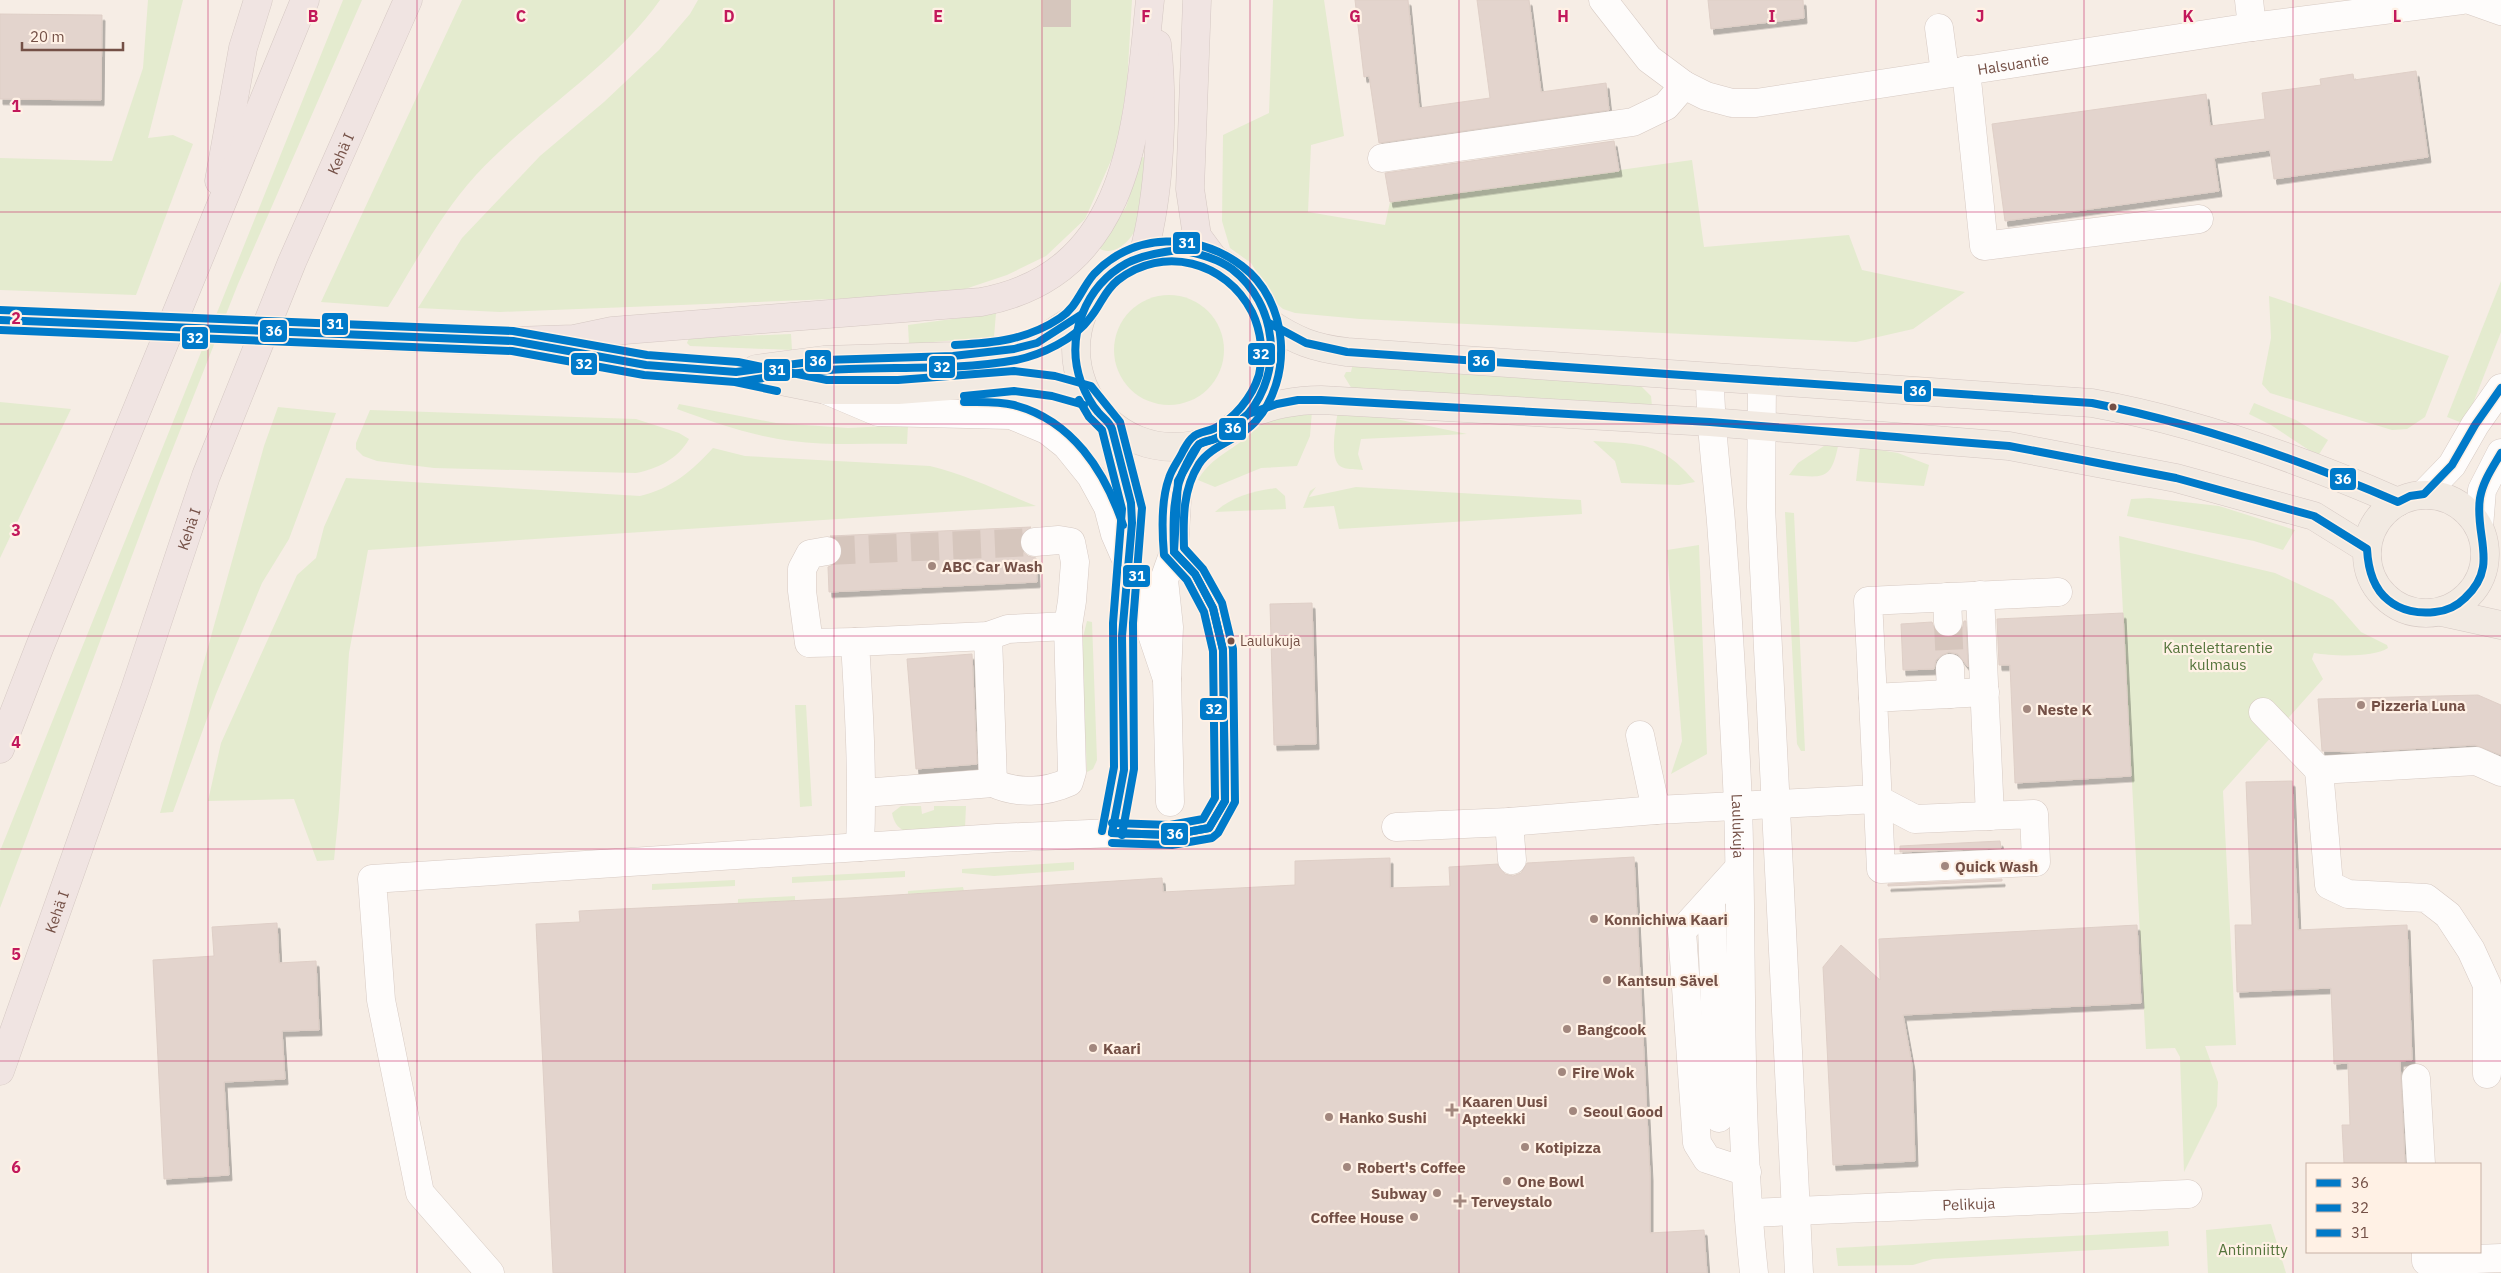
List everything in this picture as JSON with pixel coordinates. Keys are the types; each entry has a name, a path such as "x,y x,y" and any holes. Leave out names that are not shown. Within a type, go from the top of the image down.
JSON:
{"highway":[{"path":"209,234 243,48 258,0"},
{"path":"0,749 306,0"},
{"name":"Kehä I","path":"0,1071 135,689 206,476 292,262 408,0"},
{"path":"1143,255 1150,231 1155,192 1162,85 1152,0"},
{"path":"500,341 574,339 612,331 981,302 1002,298 1039,283 1066,264 1089,240 1108,213 1121,182 1139,108 1152,0"},
{"path":"1198,0 1190,190 1197,236 1214,259"}],"main road":[{"path":"1179,250 1214,259 1233,270 1249,285 1261,303 1269,323 1272,347 1270,371 1262,394 1248,414 1218,438 1200,444 1176,448 1152,445 1130,438 1111,425 1097,411 1087,395 1079,376 1075,355 1076,334 1082,314 1092,294 1106,277 1123,264 1143,255 1179,250"},
{"path":"736,372 824,360 953,356 1014,349 1037,343 1082,314"},
{"path":"0,320 500,341 646,365 736,372 826,390 898,390 1014,381 1054,386 1087,395"},
{"path":"1269,323 1291,338 1326,350 2092,403 2157,415 2331,472 2398,502"},
{"path":"1248,414 1277,404 1298,400 1321,400 1710,422 2009,446 2176,478 2314,516 2367,549"},
{"path":"2442,612 2458,604 2471,594 2480,579 2493,567 2479,527 2470,513 2456,502 2441,496 2424,494 2410,496 2386,510 2376,521 2370,534 2367,549 2368,568 2375,585 2388,600 2404,609 2423,614 2442,612 2501,625"}],"street":[{"name":"Halsuantie","path":"1603,0 1649,59 1684,85 1706,96 1732,102 1756,103 2252,27 2462,0"},
{"path":"2249,0 2252,27"},
{"path":"1938,28 1956,71 1984,246 2199,219"},
{"path":"1382,158 1633,122 1666,106 1684,85"},
{"name":"Laulukuja","path":"1710,378 1710,422 1725,578 1738,805 1738,868 1747,1172 1754,1273"},
{"path":"1762,381 1761,507 1799,1273"},
{"path":"2424,494 2452,465 2475,425 2501,388"},
{"path":"826,390 878,412 1011,414 1048,430 1066,446 1091,476 1108,507 1115,534 1129,566 1167,679"},
{"path":"1111,425 1132,508 1129,566 1123,623 1124,768 1112,833"},
{"path":"1170,802 1167,679 1170,627 1164,580 1174,552 1178,481 1200,444"},
{"path":"2479,527 2482,490 2501,453"},
{"path":"863,793 993,783 1009,790 1035,791 1057,787 1069,782 1072,772 1068,626 1075,562 1071,542 1059,540 1035,542"},
{"path":"827,550 810,554 802,569 802,591 809,644 988,636 1008,629 1068,626"},
{"path":"490,1273 420,1193 380,1000 372,879 614,865 860,846 1112,833 1171,835 1210,828 1225,801 1223,650 1213,608 1195,574 1174,552"},
{"path":"1396,827 1509,822 1738,805 1877,799 1915,819 2034,814 2036,862 1880,869 1877,799 1873,698 1868,601 1947,609 1980,595 2058,592"},
{"path":"1980,595 1990,816"},
{"path":"988,636 993,783"},
{"path":"855,642 859,757 863,793 860,846"},
{"path":"1873,698 1950,681 1985,692"},
{"path":"2263,712 2319,770 2329,885 2348,894 2426,898 2448,915 2471,950 2487,985 2487,1074"},
{"path":"1640,735 1656,810"},
{"path":"2319,770 2476,761 2501,772"},
{"path":"1509,822 1512,860"},
{"path":"1738,868 1682,931 1697,1144 1707,1159 1747,1172"},
{"path":"1710,900 1719,1118"},
{"path":"2416,1078 2421,1163"},
{"name":"Pelikuja","path":"1749,1213 2188,1194"},
{"path":"2426,1253 2426,1261 2501,1258"}],"green space":[{"path":"148,0 183,0 148,138 173,135 193,144 136,295 0,290 0,158 112,161 143,68"},
{"path":"343,0 362,0 238,284 160,481 0,908 0,851"},
{"path":"462,0 660,0 620,47 521,132 476,175 451,205 388,307 321,302"},
{"path":"698,0 1132,0 1127,83 1117,147 1085,219 1046,256 1007,275 965,289 909,296 500,312 418,308 462,238 540,156 604,102 659,50 690,14"},
{"path":"1273,0 1324,0 1344,136 1311,145 1308,212 1385,225 1390,202 1692,160 1704,247 1849,235 1862,270 1965,292 1913,329 1856,342 1360,319 1295,313 1283,309 1276,303 1251,263 1230,248 1222,221 1223,135 1269,113"},
{"path":"1142,157 1149,159 1142,209 1135,230 1132,236 1117,249 1111,251 1098,248 1126,207"},
{"path":"2501,281 2501,332 2465,424 2447,417"},
{"path":"1169,295 1190,299 1208,311 1220,329 1224,350 1220,371 1208,389 1190,401 1169,405 1148,401 1130,389 1118,371 1114,350 1118,329 1130,311 1148,299"},
{"path":"2269,296 2449,356 2425,417 2407,429 2392,430 2270,393 2262,384 2271,338"},
{"path":"996,313 994,337 909,344 908,325"},
{"path":"791,334 792,350 690,346 687,343 689,338"},
{"path":"1353,363 1639,384 1651,396 1652,406 1352,389 1344,376 1346,372 1351,372"},
{"path":"0,402 71,409 0,558"},
{"path":"2254,403 2296,420 2328,440 2318,456 2271,425 2249,414"},
{"path":"679,404 776,423 848,428 908,425 907,444 806,443 777,439 734,428 677,409"},
{"path":"278,407 336,413 289,539 262,583 216,694 173,812 160,813 264,446"},
{"path":"370,410 636,419 679,433 689,439 679,452 666,462 652,469 636,473 434,468 377,461 363,456 356,449 356,443"},
{"path":"1312,411 1310,436 1297,466 1261,468 1215,487 1198,480 1213,462 1273,417"},
{"path":"1338,411 1377,415 1467,434 1361,439 1358,454 1363,470 1348,469 1340,466 1335,456 1334,440"},
{"path":"1593,441 1638,445 1661,452 1672,459 1695,482 1679,485 1621,483 1615,461"},
{"path":"1824,446 1838,446 1832,466 1828,472 1817,476 1789,475 1798,463"},
{"path":"1860,447 1898,453 1929,465 1924,486 1856,481"},
{"path":"713,448 745,456 930,466 971,479 1036,506 368,550 349,653 334,860 317,861 294,799 208,801 221,743 297,575 316,558 324,527 346,478 640,496 662,489 681,478"},
{"path":"1316,487 1309,497 1356,487 1581,500 1582,514 1339,529 1334,506 1303,508 1310,491"},
{"path":"1276,488 1285,496 1286,509 1215,512 1228,502 1243,496"},
{"path":"2149,498 2219,506 2295,530 2283,550 2254,541 2127,516 2131,499"},
{"path":"1785,512 1794,513 1805,751 1801,751 1797,744"},
{"name":"Kantelettarentie kulmaus","path":"2119,536 2275,573 2333,600 2361,632 2387,645 2388,648 2363,655 2314,653 2312,659 2323,679 2223,791 2236,1045 2205,1046 2218,1082 2217,1106 2184,1172 2180,1057 2175,1048 2146,1049"},
{"path":"1699,545 1707,754 1671,774 1682,741 1667,550"},
{"path":"1087,621 1092,622 1097,760 1093,769 1087,772 1081,645"},
{"path":"795,705 806,705 812,806 800,807"},
{"path":"901,806 921,806 922,814 934,810 934,806 966,806 965,828 905,831 895,823 892,813"},
{"path":"1074,862 1074,870 994,876 962,873 962,869"},
{"path":"905,871 905,877 792,883 792,877"},
{"path":"735,880 735,886 652,890 652,884"},
{"path":"963,887 964,891 908,894 908,891"},
{"path":"795,896 795,901 738,903 738,899"},
{"name":"Antinniitty","path":"2271,1224 2286,1273 2208,1273 2206,1230"},
{"path":"2168,1231 2169,1246 1933,1259 1913,1265 1838,1266 1836,1248"}],"building":[{"path":"1355,0 1408,0 1419,108 1490,98 1477,0 1529,0 1541,92 1606,83 1609,110 1379,143 1369,76 1364,77"},
{"path":"1708,0 1803,0 1804,18 1711,29"},
{"path":"0,14 102,15 101,100 0,99"},
{"path":"2416,71 2428,157 2274,179 2270,150 2214,158 2219,191 2005,221 1992,124 2206,94 2210,126 2265,119 2262,93 2321,85 2320,79 2353,74 2354,80"},
{"path":"1614,141 1619,171 1390,202 1385,173"},
{"name":"ABC Car Wash","path":"1031,527 1021,535 1020,544 1022,551 1028,556 1036,558 1037,582 829,592 828,567 837,563 841,557 842,549 839,541 830,536"},
{"path":"1312,603 1316,744 1274,745 1270,604"},
{"path":"2123,613 2131,776 2015,783 2010,665 1999,665 1997,619"},
{"path":"1964,621 1966,621 1968,667 1958,654 1949,652 1936,660 1934,669 1903,670 1901,624 1932,622 1940,636 1949,638 1957,635 1962,630"},
{"path":"972,654 977,764 916,769 907,659"},
{"path":"2478,695 2501,705 2501,755 2475,745 2358,752 2322,751 2318,699"},
{"path":"2292,781 2298,930 2407,925 2412,1060 2400,1061 2405,1163 2344,1163 2342,1125 2350,1125 2348,1063 2334,1064 2331,988 2237,992 2235,925 2252,925 2246,782"},
{"path":"2000,841 2001,848 1900,852 1900,846"},
{"name":"Kaari","path":"1634,857 1650,1175 1650,1233 1704,1230 1707,1273 553,1273 536,924 580,922 579,911 849,898 1162,878 1163,892 1295,885 1295,861 1390,858 1390,888 1450,886 1449,867 1498,864 1505,874 1513,876 1521,873 1527,863"},
{"path":"2002,879 2002,881 1888,886 1888,884"},
{"path":"277,923 279,963 316,961 319,1030 282,1031 285,1079 224,1082 229,1175 164,1179 153,960 214,956 212,927"},
{"path":"2137,925 2141,1003 1903,1015 1912,1065 1915,1161 1833,1165 1823,967 1841,945 1880,980 1879,939"}],"tunnel":[{"path":"1057,0 1057,27"},
{"path":"827,551 1035,542"},
{"path":"1948,622 1950,668"}],"transit line":[{"name":"31","path":"955,345 1010,339 1023,336 1048,325 1071,309 1094,274 1110,260 1128,250 1147,244 1166,242 1206,247 1242,266 1258,281 1269,299 1277,319 1281,341 1280,363 1276,384 1268,404 1255,422 1248,428 1204,457 1190,483 1184,515 1184,548 1203,569 1222,603 1233,649 1235,802 1218,833 1212,838 1172,845 1112,843"},
{"name":"36","path":"1179,250 1200,254 1232,269 1259,300 1270,338 1271,358 1267,378 1259,397 1248,414 1237,425 1224,435 1202,443 1196,448 1182,473 1174,506 1174,552 1195,574 1213,608 1223,650 1225,801 1209,828 1171,835 1112,833 1124,770 1122,636 1132,523 1131,503 1112,429 1093,405 1081,382 1077,365 1077,331 1082,314 1090,299 1112,273 1139,258 1179,250"},
{"name":"32","path":"738,382 821,371 954,367 1026,358 1057,345 1076,333 1084,326 1109,289 1118,280 1136,269 1154,263 1173,261 1192,264 1210,270 1241,295 1252,312 1258,327 1261,351 1259,375 1252,391 1235,414 1221,425 1197,434 1188,442 1169,478 1166,487 1163,516 1164,555 1187,580 1204,612 1213,651 1215,798 1203,819 1170,825 1112,823"},
{"name":"31","path":"0,310 513,331 647,355 738,362 827,380 898,380 1014,371 1055,376 1091,386 1120,422 1142,508 1133,623 1134,769 1122,835"},
{"name":"36","path":"0,320 513,341 646,365 736,372 824,360 953,356 1014,349 1037,343 1082,314"},
{"name":"36","path":"1269,323 1306,343 1347,352 2092,403 2171,421 2248,444 2323,471 2398,502 2410,496 2424,494 2452,465 2475,425 2501,388"},
{"name":"32","path":"0,330 512,351 644,375 735,382 777,391"},
{"name":"32","path":"964,396 1014,391 1052,396 1084,405"},
{"name":"32","path":"1079,400 1089,417 1102,430 1122,509 1113,623 1114,767 1102,831"},
{"name":"36","path":"1112,833 1171,835 1209,828 1225,801 1223,650 1213,608 1195,574 1174,552 1178,481 1199,444 1218,438 1248,414 1277,404 1298,400 1321,400 1710,422 2009,446 2176,478 2314,516 2367,549 2372,577 2379,590 2388,600 2404,609 2423,613 2444,611 2452,608 2465,598 2475,586 2481,574 2484,562 2479,512 2480,498 2486,480 2501,453"},
{"name":"31","path":"964,402 995,402 1014,405 1035,412 1053,422 1084,450 1096,467 1116,505 1123,525"}],"place":[{"name":"ABC Car Wash","path":"932,566"},
{"name":"Laulukuja","path":"1231,641"},
{"name":"Pizzeria Luna","path":"2361,705"},
{"name":"Neste K","path":"2027,709"},
{"name":"Quick Wash","path":"1945,866"},
{"name":"Konnichiwa Kaari","path":"1594,919"},
{"name":"Kantsun Sävel","path":"1607,980"},
{"name":"Bangcook","path":"1567,1029"},
{"name":"Kaari","path":"1093,1048"},
{"name":"Fire Wok","path":"1562,1072"},
{"name":"Kaaren Uusi Apteekki","path":"1452,1110"},
{"name":"Seoul Good","path":"1573,1111"},
{"name":"Hanko Sushi","path":"1329,1117"},
{"name":"Kotipizza","path":"1525,1147"},
{"name":"Robert's Coffee","path":"1347,1167"},
{"name":"One Bowl","path":"1507,1181"},
{"name":"Subway","path":"1437,1193"},
{"name":"Terveystalo","path":"1460,1201"},
{"name":"Coffee House","path":"1414,1217"}]}
